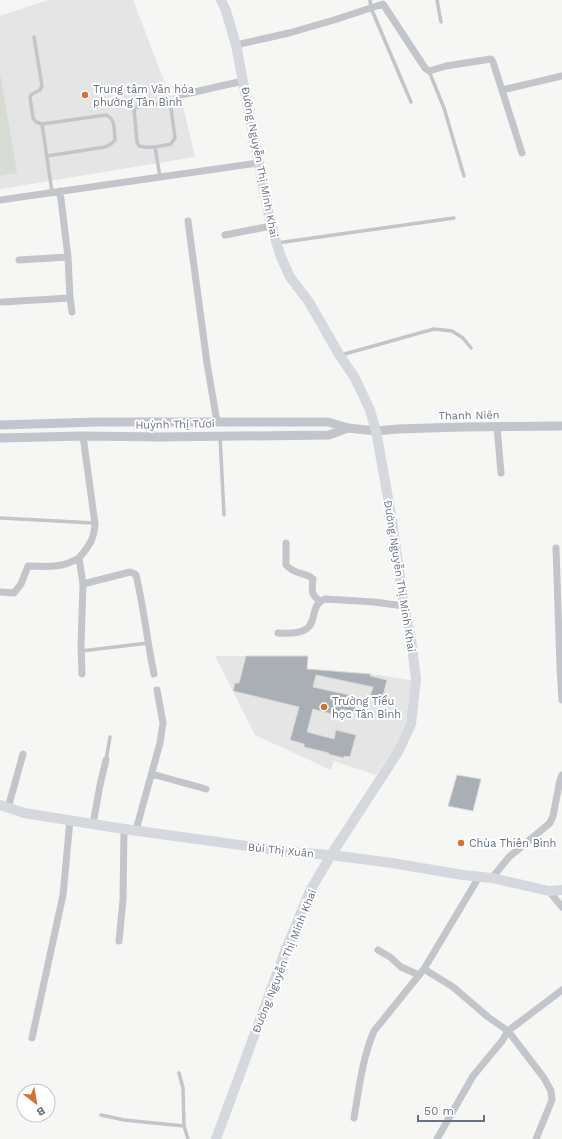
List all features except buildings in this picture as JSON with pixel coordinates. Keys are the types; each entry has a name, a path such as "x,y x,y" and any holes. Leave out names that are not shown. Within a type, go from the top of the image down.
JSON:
{"main road":[{"name":"Đường Nguyễn Thị Minh Khai","path":"216,1139 286,949 310,891 331,854 398,752 410,724 416,679 392,520 376,431 370,410 355,378 340,356 309,302 290,277 276,243 258,163 236,45 226,11 221,0"},
{"name":"Bùi Thị Xuân","path":"4,806 24,813 124,829 290,852 331,854 392,862 492,878 549,891 562,890"}],"street":[{"path":"236,45 304,29 334,20 371,4 386,2 386,7 429,72 446,66 491,59 522,153"},
{"path":"502,90 562,76"},
{"path":"181,95 243,80"},
{"path":"0,200 258,163"},
{"path":"60,191 68,257 72,312"},
{"path":"188,221 207,363 217,422"},
{"path":"225,235 271,226"},
{"path":"19,260 68,257"},
{"path":"2,302 70,298"},
{"name":"Huỳnh Thị Tươi","path":"0,425 75,422 328,422 348,428 376,431"},
{"path":"270,422 271,435"},
{"name":"Thanh Niên","path":"376,431 562,426"},
{"path":"497,427 501,472"},
{"name":"Huỳnh Thị Tươi","path":"0,438 83,436 160,437 220,435 329,435 348,428"},
{"path":"0,592 14,593 21,584 28,566 58,566 69,564 79,558 90,545 93,538 95,524 83,436"},
{"path":"286,543 286,565 291,570 301,575 310,576 313,579 312,594 320,601"},
{"path":"556,548 562,700"},
{"path":"79,558 83,584 81,651 82,674"},
{"path":"83,584 130,572 136,575 144,612 154,674"},
{"path":"278,633 300,633 307,629 312,623 316,606 320,601 325,599 374,602 404,606"},
{"path":"136,830 160,743 163,723 157,690"},
{"path":"4,806 23,754"},
{"path":"93,824 106,760"},
{"path":"152,774 206,789"},
{"path":"492,878 509,857 550,823 553,816 562,775"},
{"path":"32,1038 63,894 70,820"},
{"path":"119,941 123,900 124,829"},
{"path":"354,1118 363,1066 374,1032 424,969 479,877"},
{"path":"549,891 562,906"},
{"path":"378,950 390,957 401,967 419,975"},
{"path":"424,969 453,987 508,1032 544,1078 551,1091 552,1100 536,1139"},
{"path":"437,1139 473,1076 508,1032 562,990"}],"lane":[{"path":"438,0 441,22"},
{"path":"371,4 411,102"},
{"path":"34,37 42,86 40,90 32,94 30,97 33,118 36,122 42,124 106,116 110,117 113,122 115,140 105,147 47,156"},
{"path":"429,72 444,108 464,176"},
{"path":"163,103 171,108 175,138 171,144 155,147 139,146 137,142 134,109 163,103"},
{"path":"42,124 52,192"},
{"path":"155,147 160,177"},
{"path":"276,243 454,218"},
{"path":"340,356 434,329 452,331 463,338 471,348"},
{"path":"220,435 224,515"},
{"path":"0,518 95,524"},
{"path":"81,651 148,643"},
{"path":"106,760 110,737"},
{"path":"179,1073 182,1088 184,1126 188,1139"},
{"path":"101,1115 124,1120 184,1126"}],"shaded area":[{"name":"Trung tâm Văn hóa phường Tân Bình","path":"48,0 133,0 170,96 180,94 195,157 0,189 0,16"},
{"path":"0,73 17,173 0,176"},
{"name":"Trường Tiểu học Tân Bình","path":"215,656 308,656 307,669 378,675 411,680 406,722 393,751 376,775 334,761 331,770 255,735"}],"place":[{"name":"Trung tâm Văn hóa phường Tân Bình","path":"85,95"},
{"name":"Trường Tiểu học Tân Bình","path":"324,707"},
{"name":"Chùa Thiên Bình","path":"461,843"}]}
